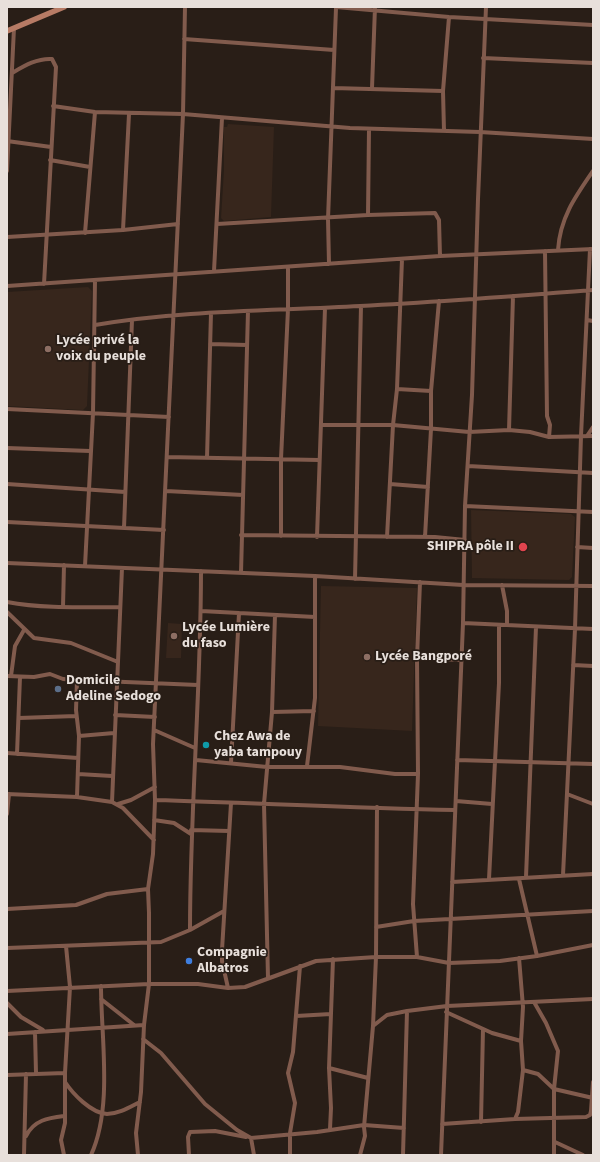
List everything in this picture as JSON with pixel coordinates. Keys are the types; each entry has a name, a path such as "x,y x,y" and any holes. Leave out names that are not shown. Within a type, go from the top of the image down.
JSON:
{"street":[{"path":"7,31 62,7"},
{"path":"138,1155 136,1133 140,1102 144,1025 149,984 148,889 154,854 154,730 183,114 184,7"},
{"path":"440,1155 456,801 463,623 465,506 472,395 480,132 486,7"},
{"path":"329,264 328,219 333,127 336,8 375,8 449,17 593,25"},
{"path":"372,88 375,8"},
{"path":"444,131 444,91 449,17"},
{"path":"7,171 10,71 14,28"},
{"path":"184,39 334,50"},
{"path":"10,71 46,58 52,59 56,67 44,284"},
{"path":"483,58 593,63"},
{"path":"333,88 444,91"},
{"path":"53,106 95,112 129,114 183,114 333,127 480,132 593,139"},
{"path":"85,233 95,112"},
{"path":"123,230 129,114"},
{"path":"214,271 222,118"},
{"path":"368,215 370,129"},
{"path":"8,142 51,147"},
{"path":"50,160 90,166"},
{"path":"558,250 560,229 565,217 593,171"},
{"path":"217,224 328,219 368,215 437,214 440,256"},
{"path":"7,237 46,236 178,224"},
{"path":"7,286 175,276 214,271 440,256 591,249 581,436 575,628 563,875"},
{"path":"545,251 547,295 547,416 550,422 550,437"},
{"path":"387,537 393,425 397,389 402,259"},
{"path":"281,536 280,459 288,309 288,267"},
{"path":"85,566 93,413 95,281"},
{"path":"95,326 174,315 400,304 547,295 590,290"},
{"path":"509,430 513,296"},
{"path":"425,537 431,428 431,391 439,301"},
{"path":"355,579 361,306"},
{"path":"317,537 326,308"},
{"path":"241,573 248,311"},
{"path":"207,458 211,313"},
{"path":"124,528 132,320"},
{"path":"587,320 593,321"},
{"path":"210,344 248,345"},
{"path":"397,389 431,391"},
{"path":"7,409 169,417"},
{"path":"321,425 393,425 469,432 509,430 530,432 550,437 593,436"},
{"path":"587,436 593,427"},
{"path":"7,448 90,451"},
{"path":"167,457 319,460"},
{"path":"468,466 593,473"},
{"path":"7,484 125,492"},
{"path":"390,484 428,487"},
{"path":"166,491 243,495"},
{"path":"465,506 593,512"},
{"path":"7,522 164,530"},
{"path":"241,535 425,537 465,540"},
{"path":"577,547 593,548"},
{"path":"7,563 463,584 593,586"},
{"path":"62,607 64,565"},
{"path":"112,802 122,568"},
{"path":"190,930 191,832 196,760 195,748 201,611 201,571"},
{"path":"307,766 314,712 315,576"},
{"path":"416,957 413,897 418,774 418,658 420,582"},
{"path":"502,585 507,611 507,625"},
{"path":"7,602 22,605 62,607 120,607"},
{"path":"201,611 315,617"},
{"path":"7,612 34,638 75,644 118,662"},
{"path":"230,763 239,613"},
{"path":"268,978 264,804 272,712 275,615"},
{"path":"463,623 593,629"},
{"path":"489,879 499,683 499,625"},
{"path":"526,877 536,627"},
{"path":"24,630 15,646 9,676 34,677 50,674 63,679 198,685"},
{"path":"418,658 461,660"},
{"path":"573,665 593,666"},
{"path":"17,754 20,677"},
{"path":"77,680 76,716 79,736 78,797"},
{"path":"272,712 314,712"},
{"path":"115,715 155,717"},
{"path":"19,718 76,716"},
{"path":"154,730 195,748"},
{"path":"79,736 114,733"},
{"path":"7,754 78,758"},
{"path":"196,760 267,768 307,766 418,774"},
{"path":"457,760 593,764"},
{"path":"78,774 112,776"},
{"path":"118,804 131,800 155,787"},
{"path":"7,814 8,794 78,797 112,802 118,804 154,840"},
{"path":"567,794 593,804"},
{"path":"155,800 323,807 377,807 455,810"},
{"path":"456,801 492,804"},
{"path":"228,988 222,961 231,803"},
{"path":"360,1155 365,1136 364,1125 373,1026 376,957 377,807"},
{"path":"154,820 174,823 191,832 229,831"},
{"path":"452,882 593,874"},
{"path":"519,879 537,956"},
{"path":"7,909 76,905 106,894 148,889"},
{"path":"7,948 167,940 190,930 224,911"},
{"path":"376,927 414,921 450,920 528,913 593,911"},
{"path":"7,991 149,984 198,984 228,988 245,987 316,961 376,957 416,957 449,963 537,956 593,945"},
{"path":"64,1155 61,1140 65,1123 64,1082 66,1031 70,987 66,946"},
{"path":"515,1119 519,1108 523,1070 521,1041 523,1002 519,958"},
{"path":"330,1129 331,1108 329,1068 333,959"},
{"path":"290,1155 290,1134 295,1103 288,1073 293,1052 300,966"},
{"path":"91,1155 100,1133 104,1083 101,986"},
{"path":"101,999 134,1025"},
{"path":"373,1026 388,1015 447,1006 593,999"},
{"path":"534,1002 546,1023 558,1051 554,1089 554,1155"},
{"path":"7,1003 21,1017 45,1031"},
{"path":"403,1155 407,1011"},
{"path":"446,1012 483,1030 505,1038 521,1041"},
{"path":"296,1016 331,1014"},
{"path":"7,1034 144,1025"},
{"path":"481,1122 483,1030"},
{"path":"35,1032 36,1073"},
{"path":"143,1039 161,1053 205,1104 249,1138 254,1155"},
{"path":"329,1068 368,1078"},
{"path":"523,1070 538,1074 554,1089 592,1098"},
{"path":"7,1075 65,1073"},
{"path":"24,1155 26,1074"},
{"path":"64,1082 80,1100 107,1114 124,1110 140,1102"},
{"path":"442,1124 515,1119 586,1117 590,1115 593,1082"},
{"path":"25,1138 31,1127 40,1120 64,1116"},
{"path":"189,1155 188,1137 190,1132 215,1131 249,1138 318,1132 364,1125 404,1128"},
{"path":"555,1142 583,1155"}],"shaded area":[{"path":"228,124 274,127 271,217 224,221 221,218 224,170 224,127 227,127"},
{"name":"Lycée privé la voix du peuple","path":"88,287 92,291 87,406 83,410 7,406 7,292"},
{"name":"SHIPRA pôle II","path":"471,510 571,514 575,517 572,577 569,580 472,578"},
{"name":"Lycée Bangporé","path":"321,586 417,588 412,731 318,726"},
{"name":"Lycée Lumière du faso","path":"168,623 182,624 181,658 166,658"}],"place":[{"name":"Lycée privé la voix du peuple","path":"48,349"},
{"name":"SHIPRA pôle II","path":"523,547"},
{"name":"Lycée Lumière du faso","path":"174,636"},
{"name":"Lycée Bangporé","path":"367,657"},
{"name":"Domicile Adeline Sedogo","path":"58,689"},
{"name":"Chez Awa de yaba tampouy","path":"206,745"},
{"name":"Compagnie Albatros","path":"189,961"}]}
